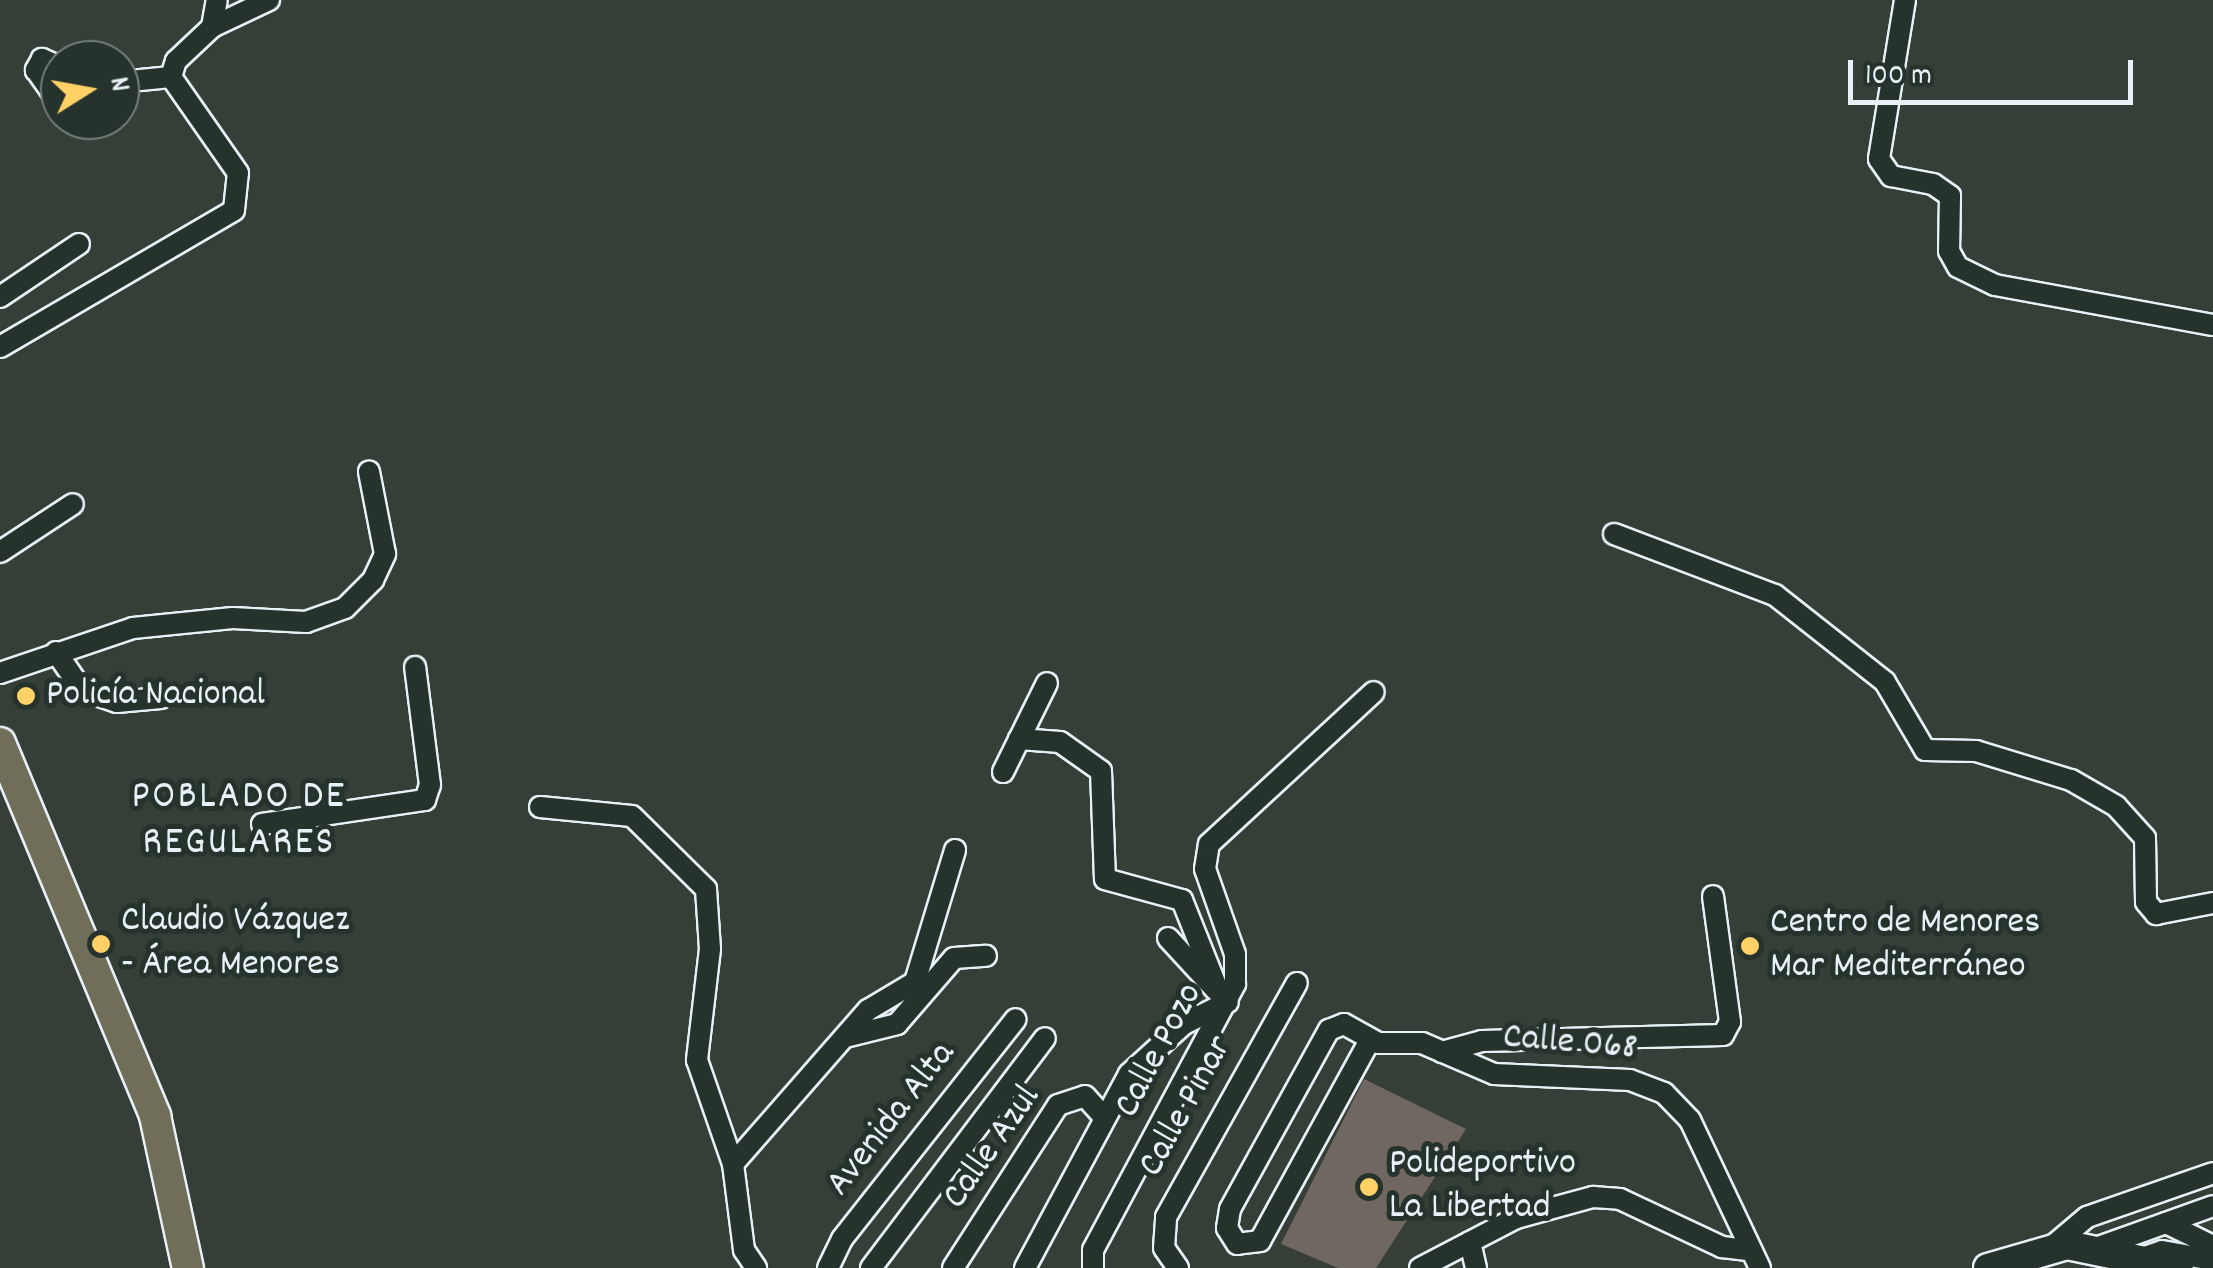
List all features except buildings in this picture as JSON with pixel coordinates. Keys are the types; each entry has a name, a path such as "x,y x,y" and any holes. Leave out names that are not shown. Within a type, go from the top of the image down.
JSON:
{"main road":[{"path":"0,743 155,1116 188,1268"}],"street":[{"path":"212,27 217,0"},
{"path":"171,77 176,61 212,27 269,0"},
{"path":"1905,0 1879,159 1891,176 1933,184 1950,196 1949,251 1958,268 1995,285 2213,325"},
{"path":"140,80 171,77"},
{"path":"0,346 234,210 238,173 171,77"},
{"path":"0,297 79,244"},
{"path":"0,673 56,652 163,623 306,622 345,608 373,580 385,554 368,472"},
{"path":"0,552 73,504"},
{"path":"1614,534 1775,595 1885,682 1925,750 1976,751 2071,780 2116,806 2144,838 2146,902 2156,914 2213,902"},
{"path":"56,652 82,690 117,702 161,698"},
{"path":"262,824 425,800 430,785 415,667"},
{"path":"1004,772 1047,684"},
{"name":"Calle Pozo","path":"1093,1268 1093,1250 1224,998 1236,964 1206,869 1209,844 1374,692"},
{"path":"1020,740 1060,742 1101,771 1105,879 1182,900 1224,998"},
{"path":"540,807 632,816 706,889 710,950 697,1060 733,1164 744,1250 756,1268"},
{"path":"733,1164 868,1010 915,982 955,850"},
{"path":"1442,1052 1482,1041 1723,1035 1730,1022 1713,896"},
{"path":"1168,938 1224,998"},
{"path":"845,1037 897,1024 954,958 986,956"},
{"name":"Calle Pinar","path":"1178,1268 1164,1248 1166,1217 1296,983"},
{"path":"1104,1117 1145,1055 1224,998"},
{"name":"Avenida Alta","path":"828,1268 842,1239 1016,1019"},
{"name":"Calle 068","path":"1370,1040 1260,1242 1242,1246 1229,1234 1230,1209 1304,1074 1333,1027 1344,1024 1370,1040 1442,1052 1494,1074 1630,1080 1664,1093 1690,1120 1748,1250 1760,1268"},
{"path":"871,1268 1045,1038"},
{"name":"Calle Azul","path":"953,1268 1058,1105 1085,1096 1104,1117 1025,1268"},
{"path":"1988,1268 2054,1246 2088,1218 2213,1174"},
{"path":"1423,1267 1537,1210 1607,1196 1722,1247 1748,1250"},
{"path":"2096,1248 2213,1206"},
{"path":"2166,1223 2213,1246"},
{"path":"1470,1242 1476,1268"},
{"path":"2054,1246 2096,1248 2179,1268"},
{"path":"2140,1259 2162,1251 2213,1260"}],"place":[{"name":"Policía Nacional","path":"26,696"},
{"name":"Claudio Vázquez - Área Menores","path":"101,944"},
{"name":"Centro de Menores Mar Mediterráneo","path":"1750,946"},
{"name":"Polideportivo La Libertad","path":"1369,1187"}],"district":[{"name":"POBLADO DE REGULARES","path":"239,822"}]}
